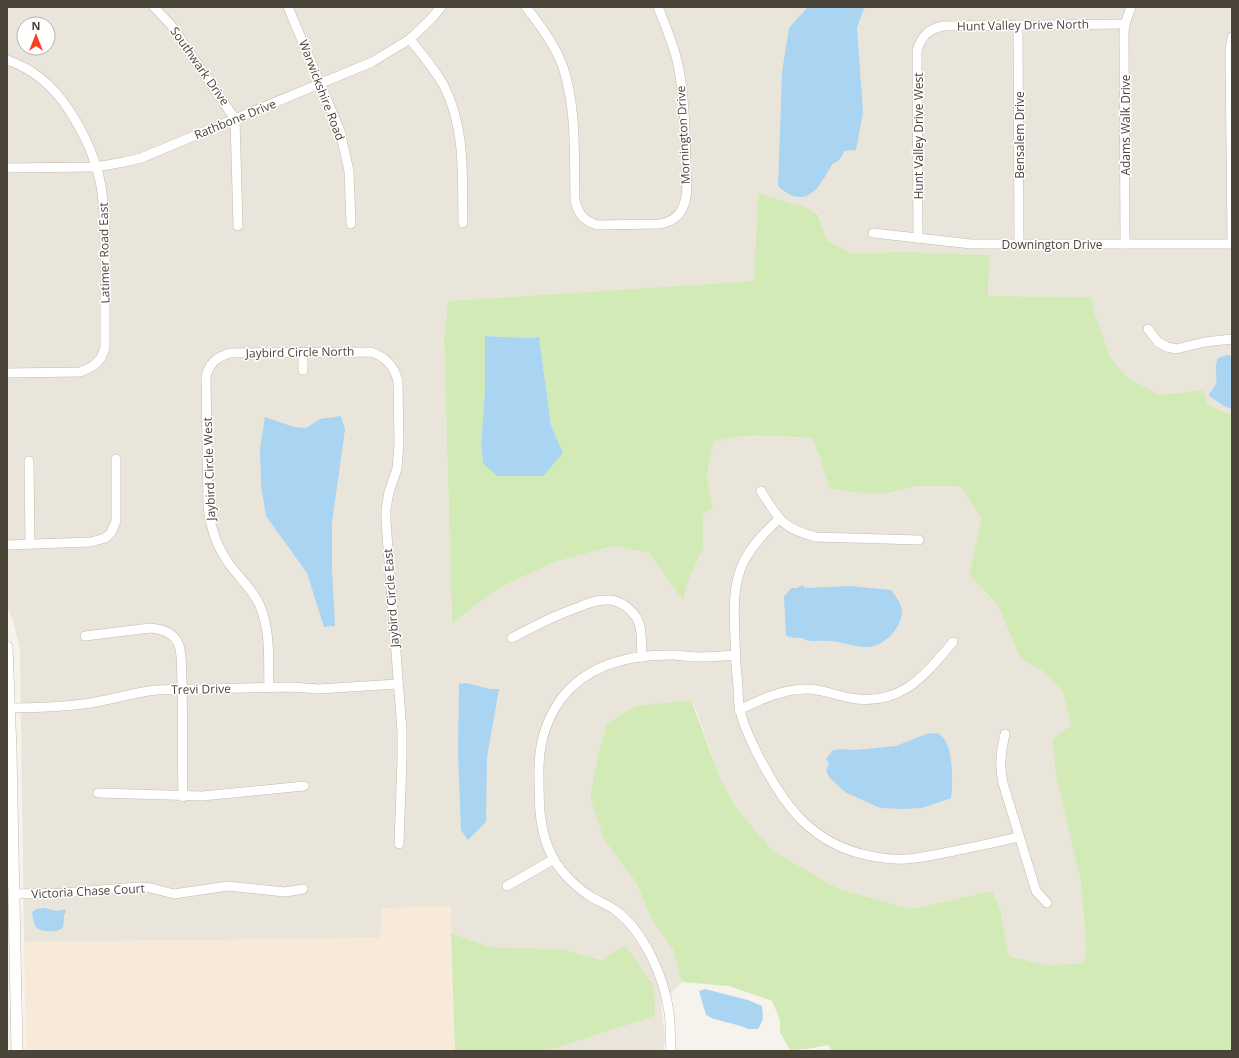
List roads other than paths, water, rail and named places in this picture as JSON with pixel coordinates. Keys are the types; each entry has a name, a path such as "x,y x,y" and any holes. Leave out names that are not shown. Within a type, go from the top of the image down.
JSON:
{"street":[{"name":"Southwark Drive","path":"154,7 171,24 235,119 238,226"},
{"name":"Warwickshire Road","path":"288,7 340,131 347,156 349,171 351,224"},
{"name":"Rathbone Drive","path":"7,168 96,167 141,158 372,62 410,39 441,7"},
{"name":"Mornington Drive","path":"526,7 552,44 562,66 569,91 573,118 576,208 589,222 597,225 660,224 677,217 683,208 686,196 683,96 678,63 658,7"},
{"name":"Adams Walk Drive","path":"1126,244 1125,24 1131,7"},
{"name":"Hunt Valley Drive North","path":"924,36 930,30 943,26 1125,24"},
{"name":"Bensalem Drive","path":"1018,25 1019,245"},
{"name":"Hunt Valley Drive West","path":"918,238 917,51 924,36"},
{"path":"1232,37 1230,50 1232,244"},
{"path":"410,39 444,86 457,118 462,150 463,223"},
{"name":"Latimer Road East","path":"7,60 28,69 38,76 61,98 88,144 96,167 101,184 105,210 106,346 98,363 91,368 80,372 7,373"},
{"name":"Downington Drive","path":"873,233 971,244 1232,244"},
{"path":"1148,329 1158,342 1167,347 1176,349 1204,342 1232,339"},
{"path":"303,352 303,370"},
{"name":"Jaybird Circle North","path":"217,358 230,353 371,352 384,358"},
{"name":"Jaybird Circle West","path":"217,358 208,369 206,377 208,505 210,523 214,538 220,550 230,565 252,591 260,606 266,623 268,640 269,688"},
{"name":"Jaybird Circle East","path":"384,358 395,371 398,381 399,444 397,469 389,492 386,516 397,684 402,731 399,844"},
{"path":"7,545 91,542 105,538 111,533 117,516 116,459"},
{"path":"29,461 30,544"},
{"path":"761,491 779,519 789,527 802,534 816,536 919,540"},
{"path":"779,519 764,533 753,547 744,562 737,581 734,603 735,655 739,710 745,727 767,772 786,803 819,835 837,845 858,853 873,856 905,860 1019,837"},
{"path":"512,638 556,616 595,601 607,599 618,602 637,618 640,630 642,657"},
{"path":"85,636 158,628 173,636 178,643 181,652 183,797"},
{"path":"739,710 781,692 794,690 817,690 851,698 883,698 900,692 917,682 925,675 953,642"},
{"path":"7,647 10,832 14,894 17,1051"},
{"path":"671,1051 669,1011 660,976 641,938 629,922 614,909 580,889 566,876 554,859 544,837 540,822 539,806 539,760 542,736 555,707 569,689 584,676 602,666 619,660 642,657 674,655 698,657 735,655"},
{"name":"Trevi Drive","path":"9,708 56,707 85,704 136,693 182,689 320,689 397,684"},
{"path":"1005,734 1000,756 1000,770 1036,891 1047,903"},
{"path":"98,793 183,797 304,786"},
{"path":"507,886 554,859"},
{"name":"Victoria Chase Court","path":"14,894 63,893 138,887 151,888 174,894 228,886 285,892 303,889"}],"water":[{"path":"808,7 865,7 857,28 863,112 856,150 844,151 840,159 832,165 822,182 813,192 803,197 798,197 788,194 778,186 782,72 789,28"},
{"path":"485,336 527,338 539,337 551,425 563,453 543,476 497,476 483,463 481,447 485,388"},
{"path":"1227,355 1232,356 1232,409 1224,406 1209,396 1209,393 1216,384 1217,380 1216,363 1218,358"},
{"path":"341,416 345,429 332,523 332,570 335,626 324,627 307,573 266,516 261,485 260,449 265,417 294,427 306,428 320,419"},
{"path":"802,585 805,588 851,586 891,590 901,606 901,618 895,631 890,636 884,641 872,646 860,647 833,641 812,641 790,637 786,635 784,597 791,588 797,588"},
{"path":"466,683 490,689 499,689 487,757 486,822 468,840 461,830 458,752 459,684"},
{"path":"938,733 945,740 950,752 952,777 951,798 922,808 880,808 845,792 829,777 826,770 829,764 826,759 833,750 855,750 896,746 926,734"},
{"path":"44,908 58,911 65,909 66,912 64,916 64,923 61,929 50,931 37,928 34,923 32,913 36,909"},
{"path":"705,989 748,1000 762,1006 763,1019 758,1029 748,1029 714,1019 706,1015 699,991"}]}
